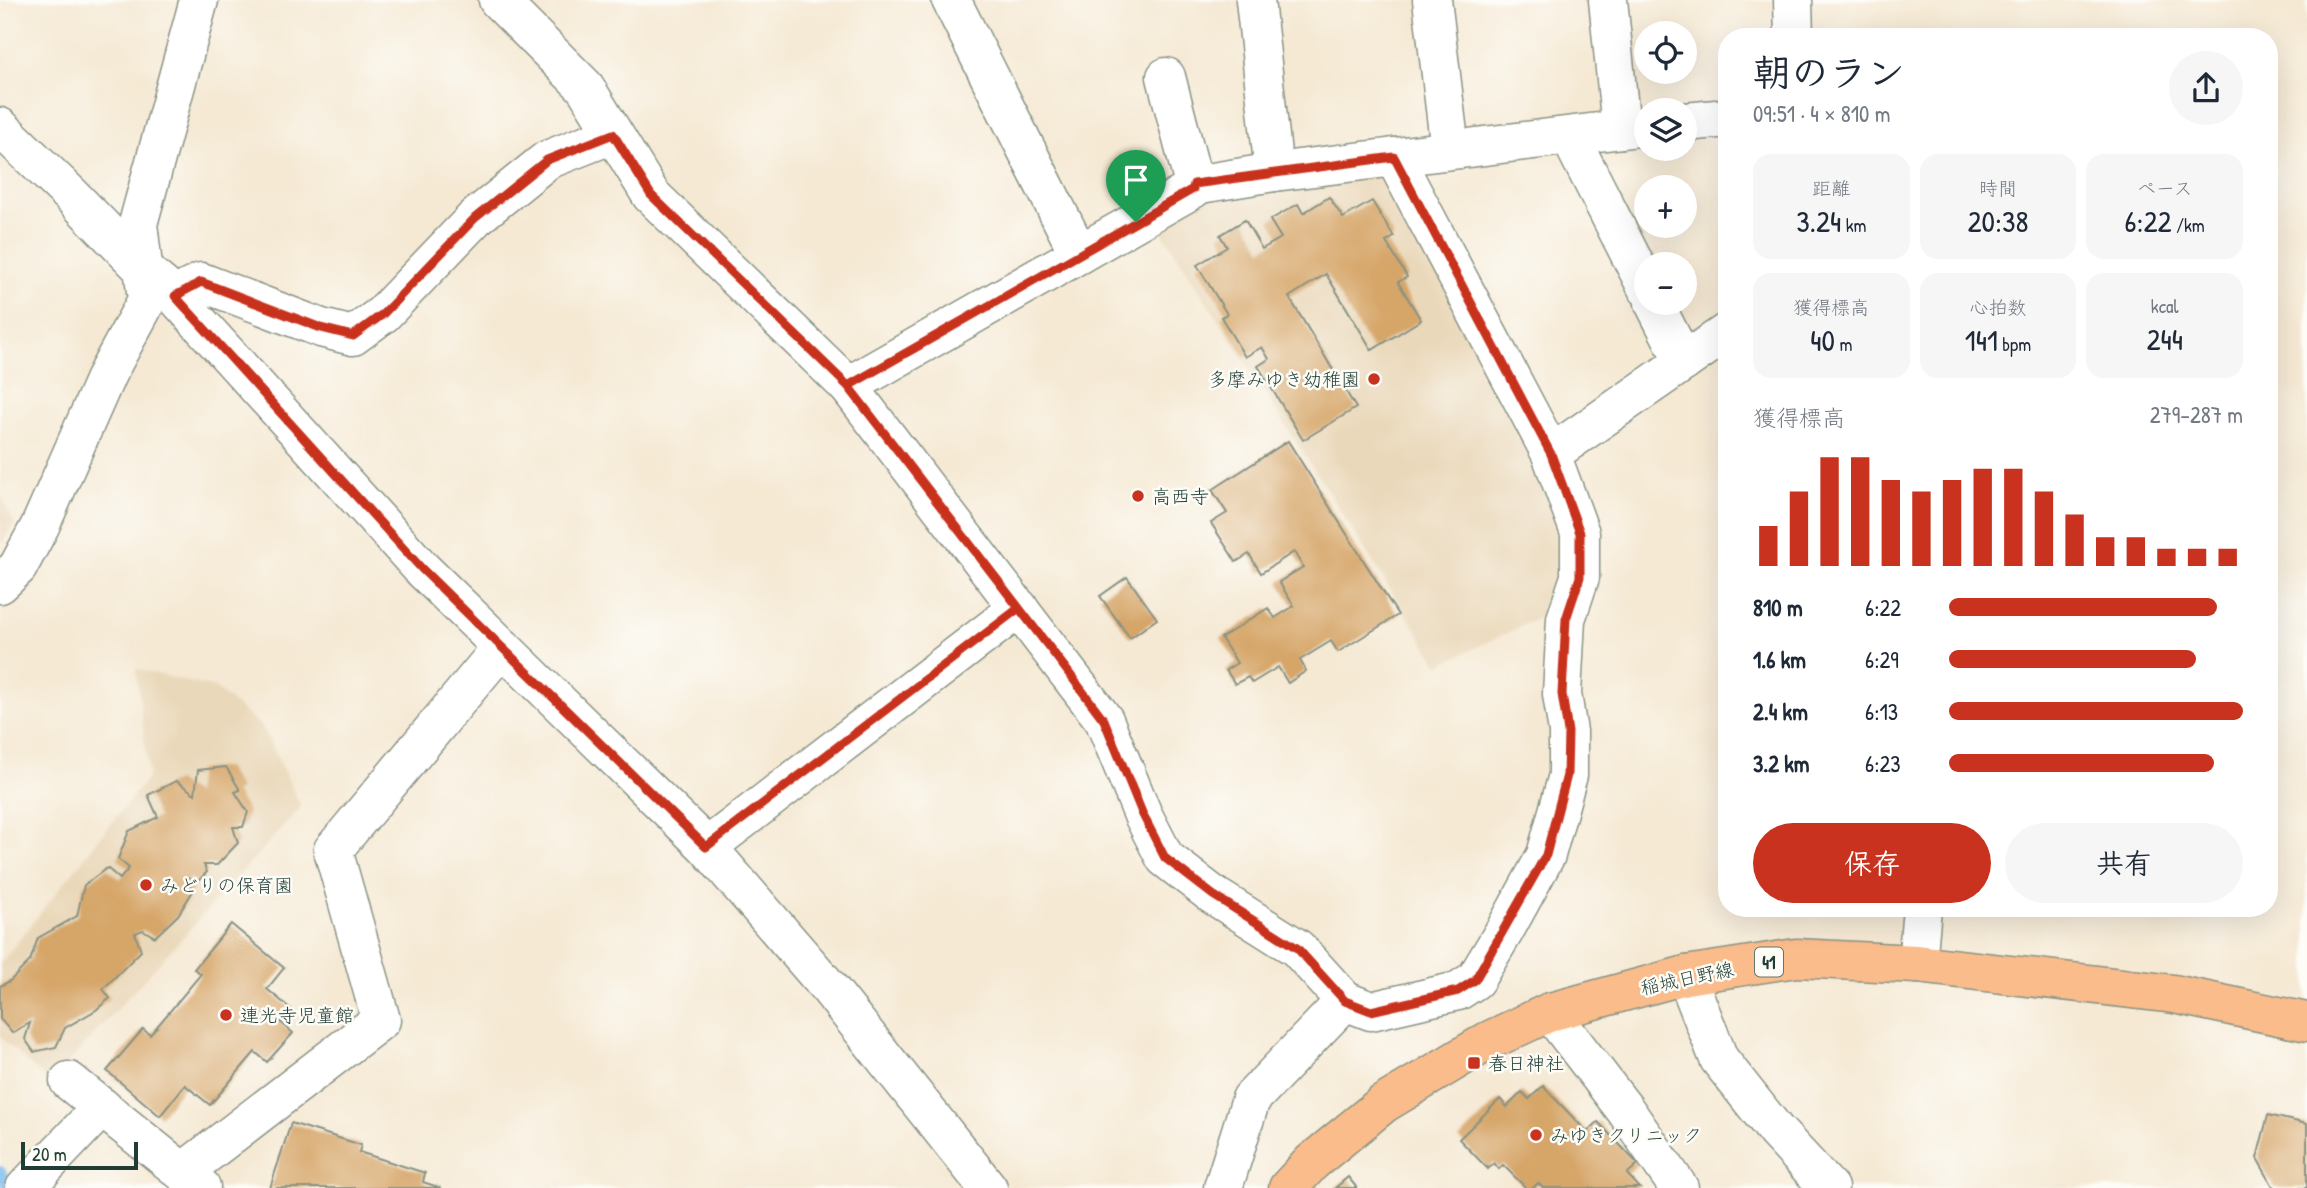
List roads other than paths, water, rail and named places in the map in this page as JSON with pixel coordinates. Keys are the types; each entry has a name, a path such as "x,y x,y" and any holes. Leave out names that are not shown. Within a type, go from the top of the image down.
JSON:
{"main road":[{"name":"稲城日野線","path":"1288,1188 1312,1162 1383,1104 1488,1041 1550,1013 1686,975 1796,958 1917,964 2174,994 2307,1022"}],"street":[{"path":"0,584 18,566 40,526 107,374 147,300 138,224 199,0"},
{"path":"951,0 1079,254"},
{"path":"1255,0 1274,172"},
{"path":"1432,0 1450,150"},
{"path":"1194,184 1634,127 1608,0"},
{"path":"1793,0 1794,28"},
{"path":"509,3 585,88 651,195 848,386 1019,608 1104,720 1143,815 1165,858 1213,895 1297,948 1345,1001 1371,1011 1458,991 1475,980 1546,855 1567,775 1568,732 1562,694 1566,619 1580,577 1580,533 1551,454 1394,157"},
{"path":"848,386 1193,189 1194,184 1166,78"},
{"path":"1697,121 1718,119"},
{"path":"0,127 145,271 175,296 422,569 706,847 829,988 988,1188"},
{"path":"175,296 201,282 321,328 353,336 383,314 475,218 547,160 613,134"},
{"path":"1570,137 1634,263"},
{"path":"1660,315 1684,362"},
{"path":"1551,454 1718,338"},
{"path":"706,847 1019,608"},
{"path":"69,1081 192,1180 381,1020 332,850 502,647"},
{"path":"1917,964 1921,917"},
{"path":"1686,975 1719,1059 1776,1130 1829,1188"},
{"path":"1223,1188 1251,1099 1345,1001"},
{"path":"1550,1013 1626,1111 1679,1188"},
{"path":"25,1188 102,1107"}],"waterway":[{"path":"0,1172 9,1188"}],"place":[{"name":"多摩みゆき幼稚園","path":"1374,379"},
{"name":"高西寺","path":"1138,496"},
{"name":"みどりの保育園","path":"146,885"},
{"name":"連光寺児童館","path":"226,1015"},
{"name":"春日神社","path":"1474,1063"},
{"name":"みゆきクリニック","path":"1536,1135"}]}
